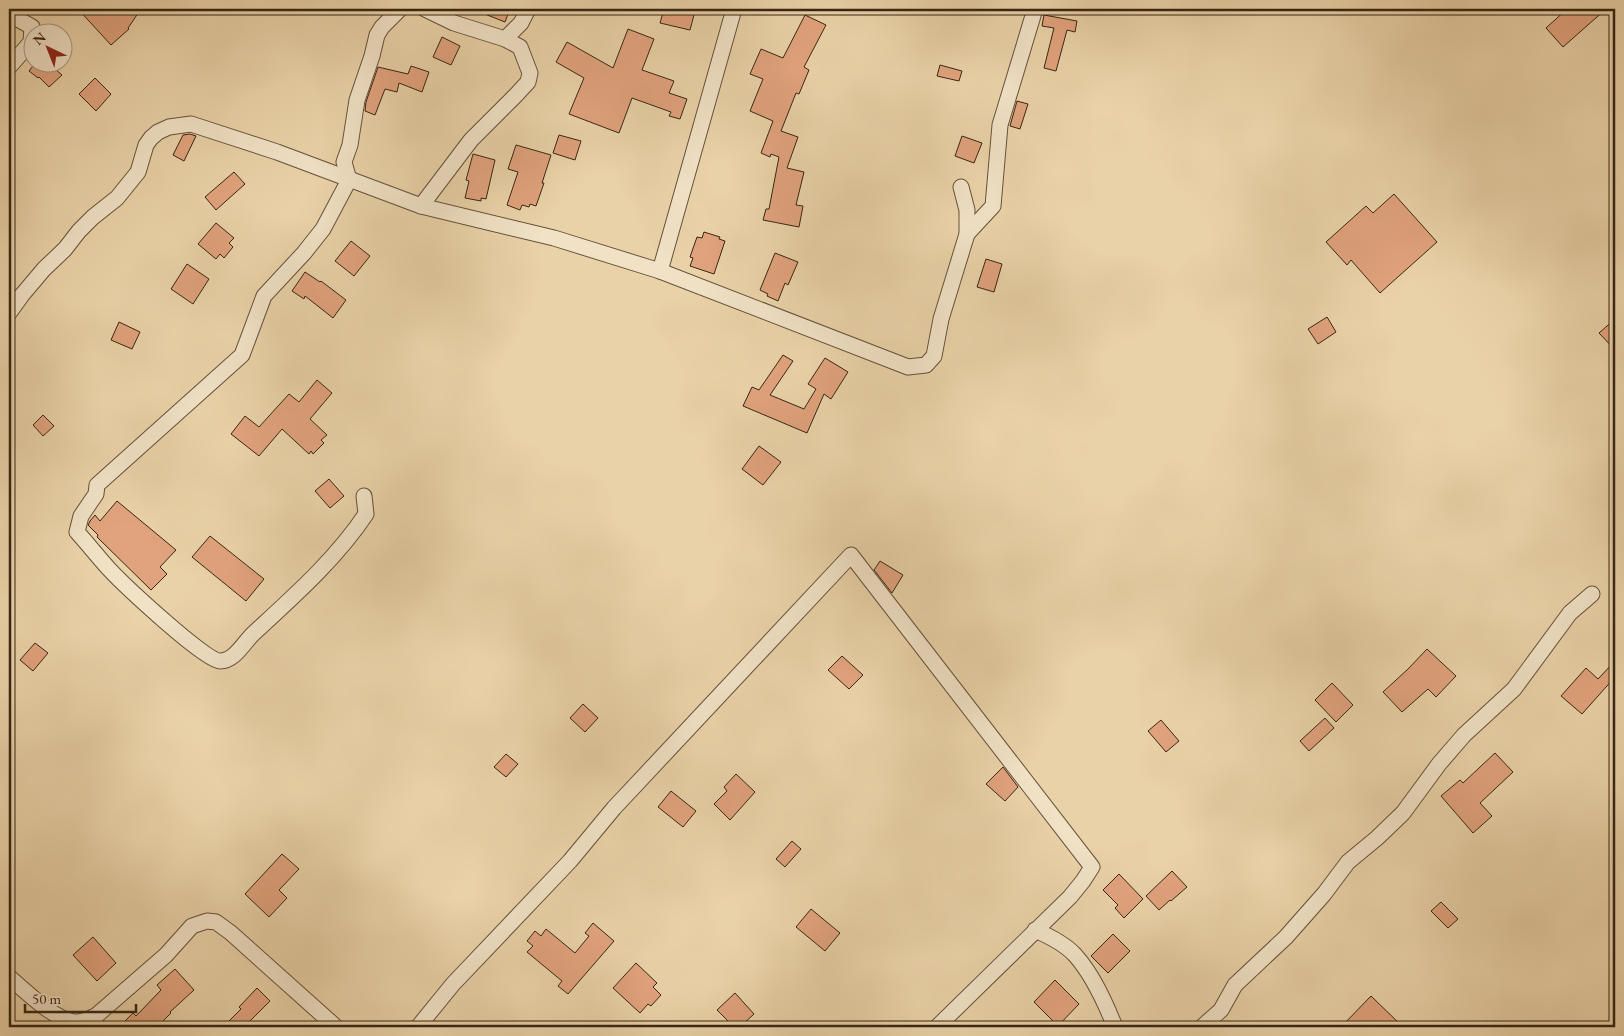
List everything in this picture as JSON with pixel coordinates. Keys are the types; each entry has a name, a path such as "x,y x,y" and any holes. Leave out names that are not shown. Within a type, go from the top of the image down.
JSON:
{"street":[{"path":"364,496 366,514 342,546 308,583 228,660 218,661 207,657 109,569 77,532 81,516 96,494 97,485 242,355 264,296 304,253 322,229 349,180 344,162 350,146 357,100 377,35 382,27 400,9"},
{"path":"422,206 471,140 528,82 530,73 520,47 505,39 454,23 424,9"},
{"path":"505,39 520,23 528,9"},
{"path":"660,271 734,9"},
{"path":"967,234 994,206 1000,125 1035,9"},
{"path":"9,14 32,27 31,42 9,67"},
{"path":"9,313 44,269 79,231 117,198 138,172 146,146 151,138 168,127 191,124 277,152 422,206 554,238 660,271 908,367 926,365 934,356 941,319 967,234 967,210 962,187"},
{"path":"418,1027 453,984 570,861 614,808 851,555 1092,866 1070,897 937,1027"},
{"path":"1202,1027 1221,1010 1236,985 1286,937 1324,894 1348,862 1403,813 1439,764 1464,735 1514,689 1570,613 1592,594"},
{"path":"9,977 56,1014 73,1022 85,1022 97,1015 166,955 192,926 207,921 216,922 231,933 336,1027"},
{"path":"1036,930 1054,939 1074,954 1104,1001 1115,1027"}],"building":[{"path":"78,9 141,9 129,29 111,45"},
{"path":"472,9 510,9 505,22"},
{"path":"664,9 695,11 690,30 660,23"},
{"path":"1567,9 1606,9 1563,47 1546,28"},
{"path":"805,15 826,25 804,67 809,70 799,94 796,93 781,131 798,137 787,168 804,172 796,205 803,206 799,227 763,220 766,209 769,209 779,157 771,154 770,157 761,153 773,121 750,111 763,79 750,74 761,49 783,58"},
{"path":"1044,15 1077,21 1075,32 1067,30 1056,71 1044,68 1054,28 1042,26"},
{"path":"628,29 654,39 642,70 674,81 669,93 687,99 680,119 669,116 671,112 632,98 619,133 569,114 584,78 556,62 567,42 613,68"},
{"path":"442,37 460,46 451,65 433,57"},
{"path":"940,65 962,71 959,81 937,76"},
{"path":"411,66 429,72 422,92 399,83 397,92 385,89 375,115 365,111 366,102 378,67 408,74"},
{"path":"30,72 59,72 62,75 49,87"},
{"path":"95,78 111,94 96,111 79,94"},
{"path":"1017,101 1028,104 1020,129 1010,126"},
{"path":"190,134 196,136 184,161 173,155 183,135"},
{"path":"559,135 581,141 575,160 553,153"},
{"path":"962,136 982,143 974,163 955,156"},
{"path":"516,145 551,155 536,206 530,204 529,207 522,205 520,210 507,205 518,172 508,169"},
{"path":"473,154 495,160 486,199 481,198 481,201 465,198 469,181 466,180"},
{"path":"234,172 245,184 216,210 205,197"},
{"path":"1394,194 1437,242 1380,293 1351,260 1347,265 1326,242 1366,206 1373,213"},
{"path":"216,223 234,238 229,243 233,247 224,258 220,254 216,259 198,244"},
{"path":"704,232 720,237 719,239 725,241 714,274 690,266 693,258 690,257 697,237 702,238"},
{"path":"351,241 370,256 354,276 335,261"},
{"path":"775,253 798,262 788,285 785,283 778,301 760,290"},
{"path":"986,259 1002,264 994,292 977,287"},
{"path":"187,264 209,279 193,304 171,289"},
{"path":"305,272 321,281 346,300 333,318 305,296 304,299 292,291"},
{"path":"1327,317 1336,332 1318,344 1308,329"},
{"path":"1615,319 1615,350 1599,333"},
{"path":"119,322 140,332 132,349 111,340"},
{"path":"783,355 793,361 770,395 804,409 816,389 808,384 825,358 848,372 831,399 824,394 807,433 743,406 752,387 759,390"},
{"path":"317,380 332,393 310,419 327,435 321,440 324,443 313,454 311,451 309,454 282,429 259,456 231,434 245,416 259,427 289,394 299,402"},
{"path":"43,415 54,426 43,436 33,425"},
{"path":"759,446 781,462 763,485 742,469"},
{"path":"329,479 344,496 330,508 315,491"},
{"path":"117,501 176,550 160,567 167,574 151,590 97,537 98,535 88,525 95,515 100,521"},
{"path":"210,536 264,579 246,601 192,557"},
{"path":"880,561 903,575 892,593 874,570"},
{"path":"35,643 48,653 33,671 20,660"},
{"path":"1427,649 1456,676 1436,697 1428,689 1402,712 1383,692"},
{"path":"842,656 863,675 849,689 828,670"},
{"path":"1615,661 1615,677 1582,714 1561,696 1586,668 1598,679"},
{"path":"1332,683 1353,705 1336,722 1315,700"},
{"path":"583,704 598,718 585,732 570,718"},
{"path":"1325,718 1334,728 1309,751 1300,741"},
{"path":"1161,720 1179,741 1166,752 1148,731"},
{"path":"1495,753 1513,772 1480,803 1492,816 1473,833 1441,796 1460,780 1463,783"},
{"path":"506,754 518,764 506,777 494,767"},
{"path":"1003,767 1018,787 1005,801 986,784"},
{"path":"736,774 755,792 730,820 714,804 727,791 724,787"},
{"path":"671,791 696,811 683,827 658,807"},
{"path":"792,841 801,849 785,867 776,859"},
{"path":"282,854 299,869 279,890 287,898 269,917 245,894"},
{"path":"1172,871 1187,887 1159,910 1146,896"},
{"path":"1119,874 1143,899 1124,918 1115,908 1118,905 1103,890"},
{"path":"1441,902 1458,919 1448,928 1431,911"},
{"path":"811,909 840,933 825,951 796,927"},
{"path":"593,923 614,941 568,994 558,986 562,981 527,952 533,946 527,941 535,931 541,936 546,929 575,953 589,936 585,933"},
{"path":"1113,934 1130,951 1108,973 1091,956"},
{"path":"93,937 116,963 97,981 73,955"},
{"path":"636,963 657,983 653,987 661,995 651,1006 648,1004 640,1013 613,988"},
{"path":"175,969 194,990 157,1027 119,1027 133,1013 136,1016 161,990 157,985"},
{"path":"1055,980 1079,1004 1058,1026 1034,1002"},
{"path":"257,988 270,1001 244,1027 223,1027 241,1009 239,1007"},
{"path":"735,993 754,1014 740,1027 734,1027 717,1010"},
{"path":"1371,996 1403,1027 1341,1027"}]}
